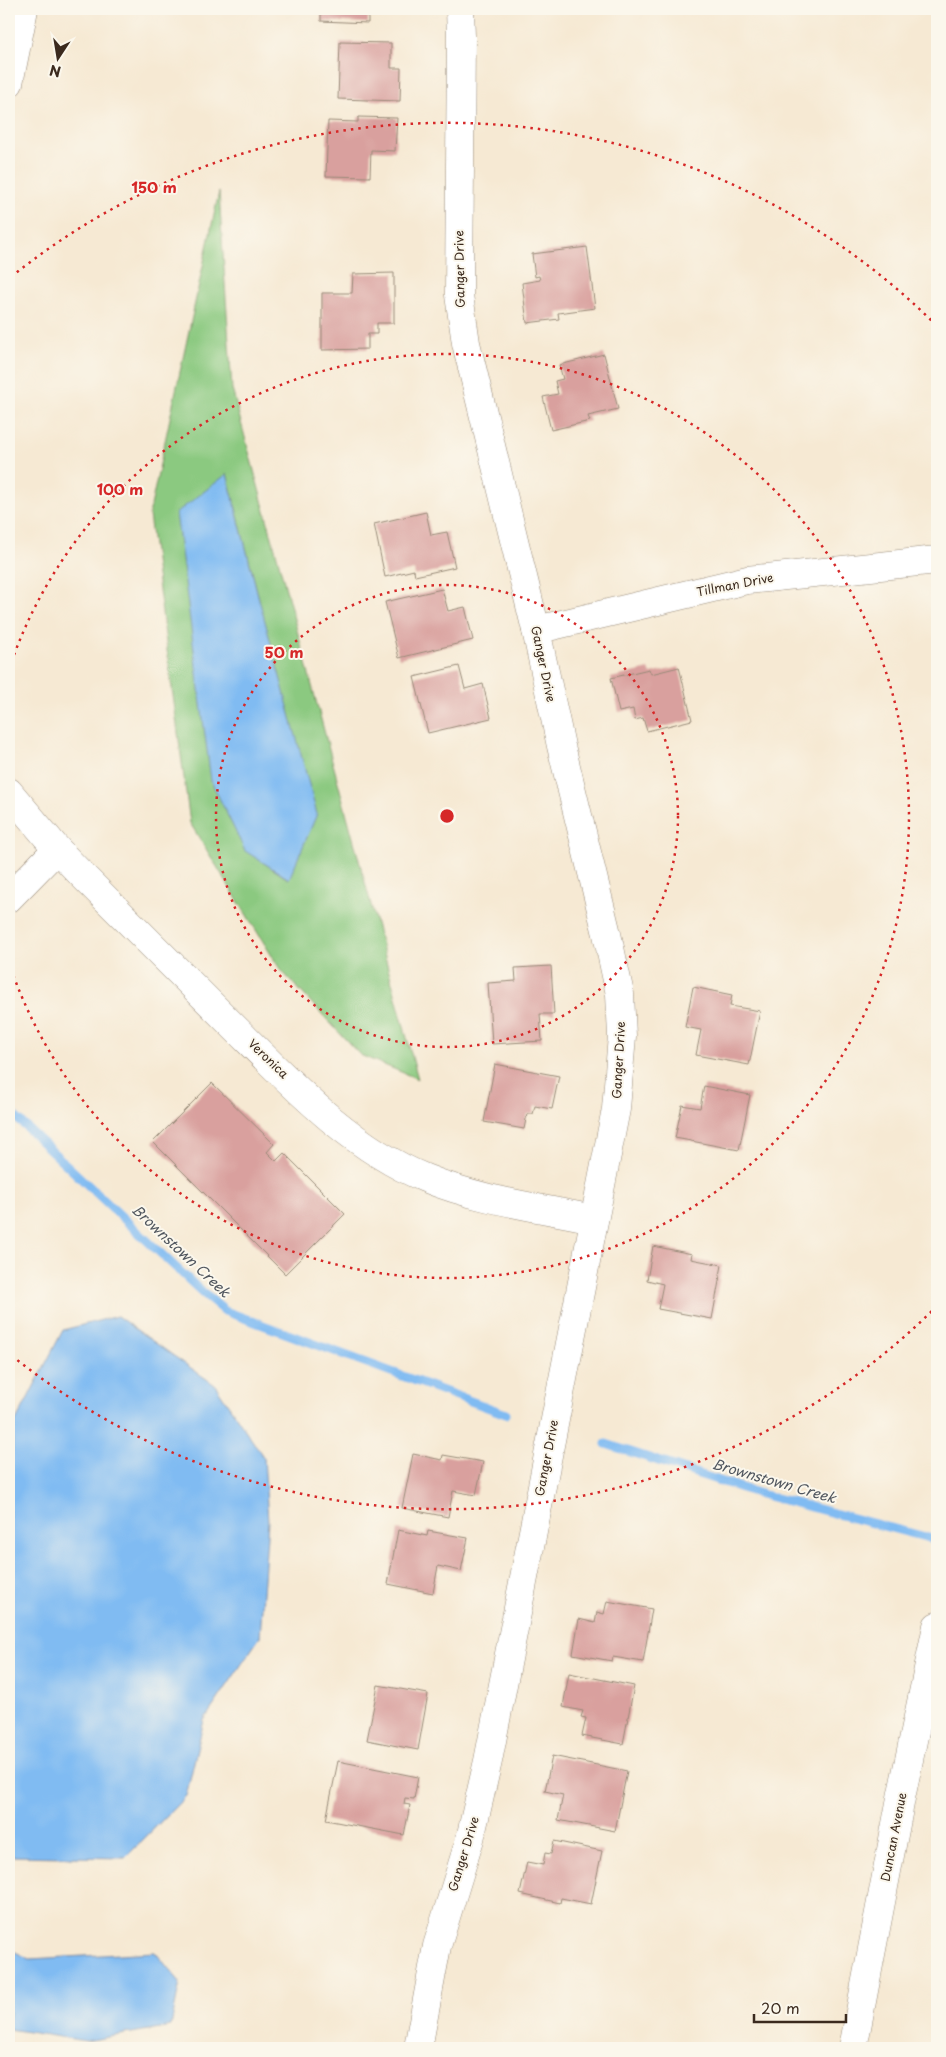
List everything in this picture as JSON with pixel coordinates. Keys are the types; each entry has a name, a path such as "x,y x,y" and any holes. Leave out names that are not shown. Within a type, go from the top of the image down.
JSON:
{"street":[{"path":"9,83 24,9"},
{"name":"Ganger Drive","path":"418,2048 438,1946 479,1805 616,1109 620,1083 622,1036 620,994 607,934 561,746 536,630 474,379 460,310 462,37 460,9"},
{"name":"Tillman Drive","path":"536,630 746,580 937,560"},
{"name":"Veronica","path":"9,792 57,849 246,1039 348,1133 385,1157 424,1177 467,1193 594,1219"},
{"path":"9,898 57,849"},
{"name":"Duncan Avenue","path":"853,2048 901,1798 937,1626"}],"green space":[{"path":"219,192 232,389 418,1079 360,1055 280,969 190,823 149,515","holes":["227,474 259,599 288,879 245,850"]}],"water":[{"path":"227,474 317,814 289,879 245,851 211,781 176,513"},
{"path":"117,1316 215,1385 264,1458 268,1521 260,1637 204,1720 186,1796 125,1858 9,1856 9,1483 14,1425 63,1330"},
{"path":"9,1949 30,1959 155,1952 180,1982 171,2026 86,2041 9,2029"}],"building":[{"path":"321,9 368,9 368,23 321,21"},
{"path":"340,42 391,43 391,68 401,68 400,101 338,99"},
{"path":"358,117 397,118 395,151 371,150 370,177 326,176 328,121 358,122"},
{"path":"587,247 595,308 558,313 559,319 527,323 522,283 540,280 539,276 535,277 532,254"},
{"path":"394,273 394,323 377,323 377,334 368,334 368,349 322,350 322,293 352,293 353,274"},
{"path":"604,354 618,409 588,416 590,421 551,430 543,397 558,394 555,381 563,379 559,365"},
{"path":"426,512 431,535 447,532 455,567 415,576 414,570 385,577 374,524"},
{"path":"442,589 448,611 465,607 473,640 399,658 385,602"},
{"path":"459,666 465,689 483,684 491,718 428,733 414,677"},
{"path":"679,667 692,720 647,731 643,718 635,720 633,709 619,712 611,678 649,669 651,674"},
{"path":"551,966 554,1014 540,1014 542,1041 492,1044 488,983 516,981 515,968"},
{"path":"693,987 732,995 730,1006 760,1011 749,1065 696,1055 701,1030 685,1027"},
{"path":"495,1064 559,1076 552,1109 535,1106 533,1114 527,1114 524,1129 484,1122"},
{"path":"212,1083 274,1144 267,1152 276,1161 284,1153 345,1214 285,1274 153,1142"},
{"path":"704,1086 750,1095 739,1150 675,1138 682,1105 700,1108"},
{"path":"653,1246 692,1254 691,1259 722,1265 712,1319 658,1309 663,1284 647,1280"},
{"path":"413,1454 442,1460 443,1455 483,1462 476,1495 453,1491 448,1517 402,1508"},
{"path":"398,1530 427,1536 428,1531 468,1538 461,1571 438,1566 433,1593 388,1584"},
{"path":"607,1601 652,1609 643,1662 613,1657 612,1661 573,1654 579,1619 595,1623 597,1612 604,1614"},
{"path":"569,1673 634,1686 623,1744 582,1736 586,1718 581,1717 583,1711 563,1707"},
{"path":"378,1685 428,1694 418,1750 367,1740"},
{"path":"552,1756 627,1771 615,1831 558,1820 563,1795 545,1791"},
{"path":"338,1761 418,1777 414,1799 405,1798 404,1804 410,1805 404,1835 326,1820"},
{"path":"554,1841 602,1851 591,1904 561,1898 560,1903 520,1894 527,1862 543,1865 545,1853 551,1854"}],"waterway":[{"name":"Brownstown Creek","path":"9,1111 203,1293 225,1311 506,1414"},
{"name":"Brownstown Creek","path":"606,1444 757,1493 937,1540"}]}
